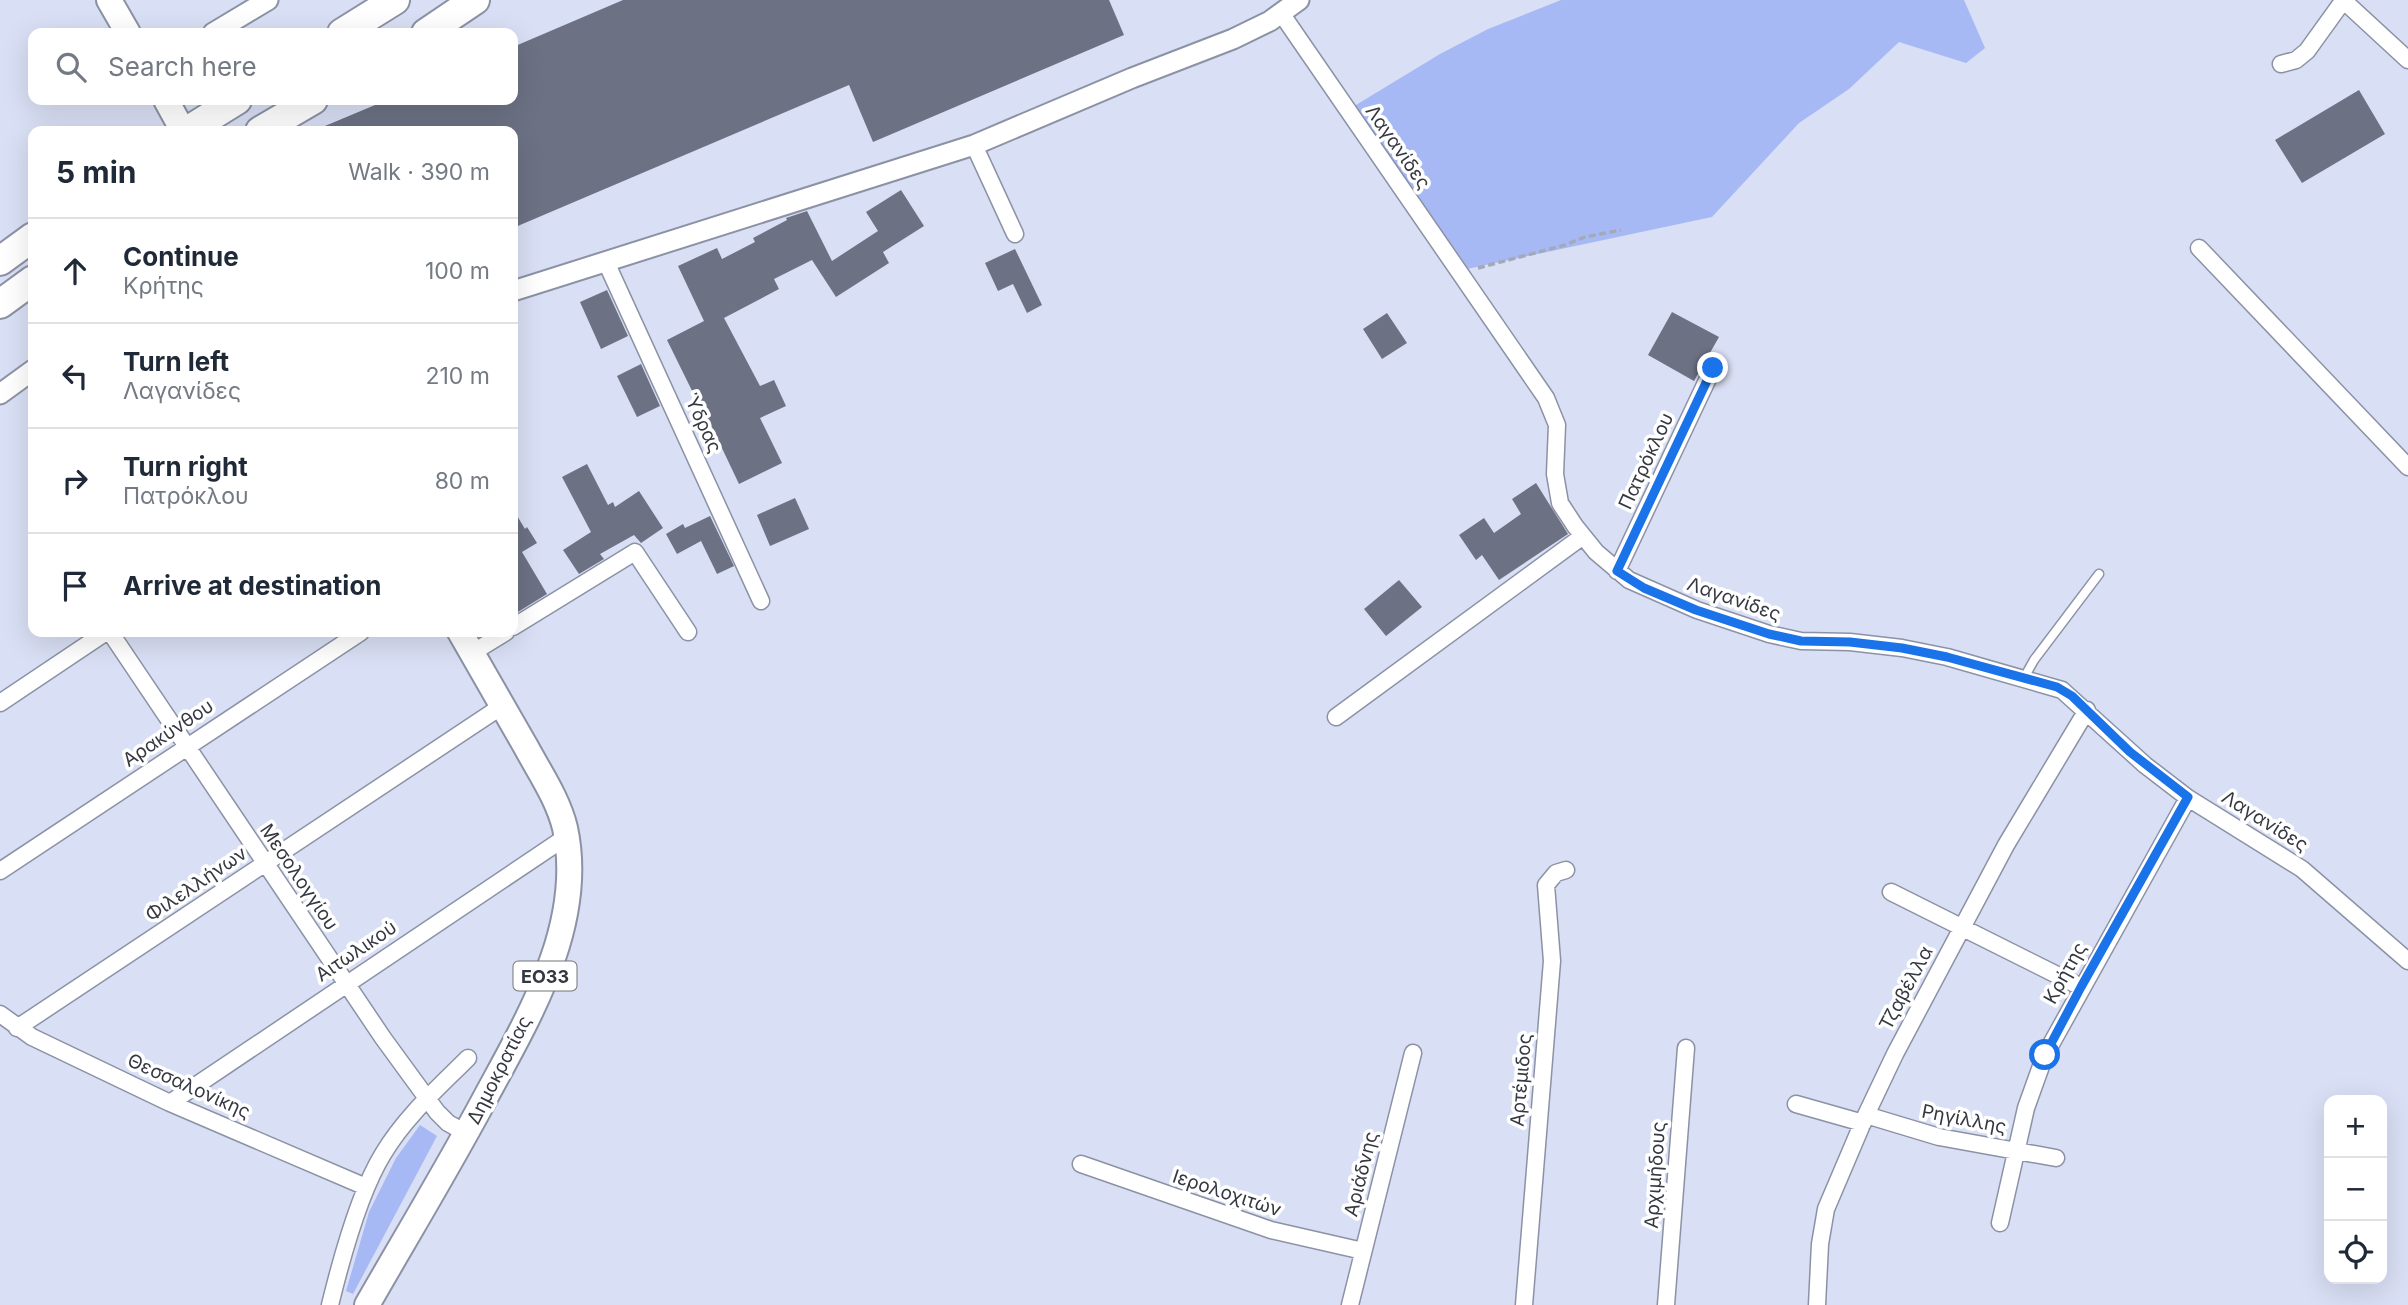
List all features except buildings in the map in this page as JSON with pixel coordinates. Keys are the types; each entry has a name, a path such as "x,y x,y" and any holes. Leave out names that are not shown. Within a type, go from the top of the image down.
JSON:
{"highway":[{"path":"350,28 395,0"},
{"path":"433,28 475,0"},
{"path":"194,126 229,105"},
{"path":"269,126 304,105"},
{"path":"0,261 28,241"},
{"path":"0,304 28,284"}],"main road":[{"path":"109,0 125,28"},
{"path":"169,105 182,126"},
{"name":"Δημοκρατίας","path":"367,1305 514,1044 552,960 564,919 569,887 566,837 557,803 466,642"}],"street":[{"path":"221,28 268,0"},
{"path":"518,288 974,145 1132,78 1233,39 1299,0"},
{"path":"2281,64 2296,60 2307,51 2343,1 2408,60"},
{"name":"Λαγανίδες","path":"1281,13 1551,406 1558,425 1555,474 1558,494 1567,515 1583,536 1617,571 1644,588 1696,610 1769,634 1801,641 1850,642 1902,648 2062,690 2130,752 2188,797 2302,869 2408,961"},
{"path":"974,145 1015,234"},
{"path":"2199,247 2408,467"},
{"name":"Ύδρας","path":"606,262 761,601"},
{"name":"Πατρόκλου","path":"1617,571 1713,368"},
{"path":"0,394 28,374"},
{"path":"1336,717 1583,536"},
{"path":"518,624 635,552 688,632"},
{"path":"0,703 100,637"},
{"name":"Μεσολογγίου","path":"111,637 345,983 427,1099 445,1121 466,1133"},
{"name":"Αρακύνθου","path":"0,872 353,637"},
{"path":"466,642 486,637"},
{"name":"Φιλελλήνων","path":"17,1028 502,706"},
{"name":"Τζαβέλλα","path":"1817,1305 1820,1244 1826,1209 1864,1119 2006,845 2087,710"},
{"name":"Κρήτης","path":"2000,1223 2026,1108 2045,1055 2188,797"},
{"name":"Αιτωλικού","path":"170,1102 566,837"},
{"name":"Αρτέμιδος","path":"1524,1305 1552,961 1546,885 1556,873 1566,870"},
{"path":"1891,892 2081,987"},
{"name":"Θεσσαλονίκης","path":"0,1014 17,1028 170,1102 366,1187"},
{"name":"Αρχιμήδους","path":"1667,1305 1686,1048"},
{"name":"Αριάδνης","path":"1350,1305 1413,1053"},
{"path":"330,1305 366,1187 389,1144 427,1099 468,1058"},
{"name":"Ρηγίλλης","path":"1796,1104 1939,1137 2056,1158"},
{"name":"Ιερολοχιτών","path":"1081,1164 1270,1230 1363,1251"}],"lane":[{"path":"2024,678 2034,660 2099,574"}],"path":[{"path":"1459,273 1565,245 1585,237 1621,230"}],"shaded area":[{"path":"1561,0 1964,0 1985,48 1966,63 1899,42 1849,89 1799,123 1712,217 1462,270 1351,108 1440,54 1488,29"},
{"path":"420,1125 437,1136 353,1294 346,1291 369,1212 396,1158"}],"route":[{"path":"1713,368 1617,571 1644,588 1696,610 1769,634 1801,641 1850,642 1902,648 1947,657 2057,687 2072,696 2145,765 2188,797 2045,1055"}]}
